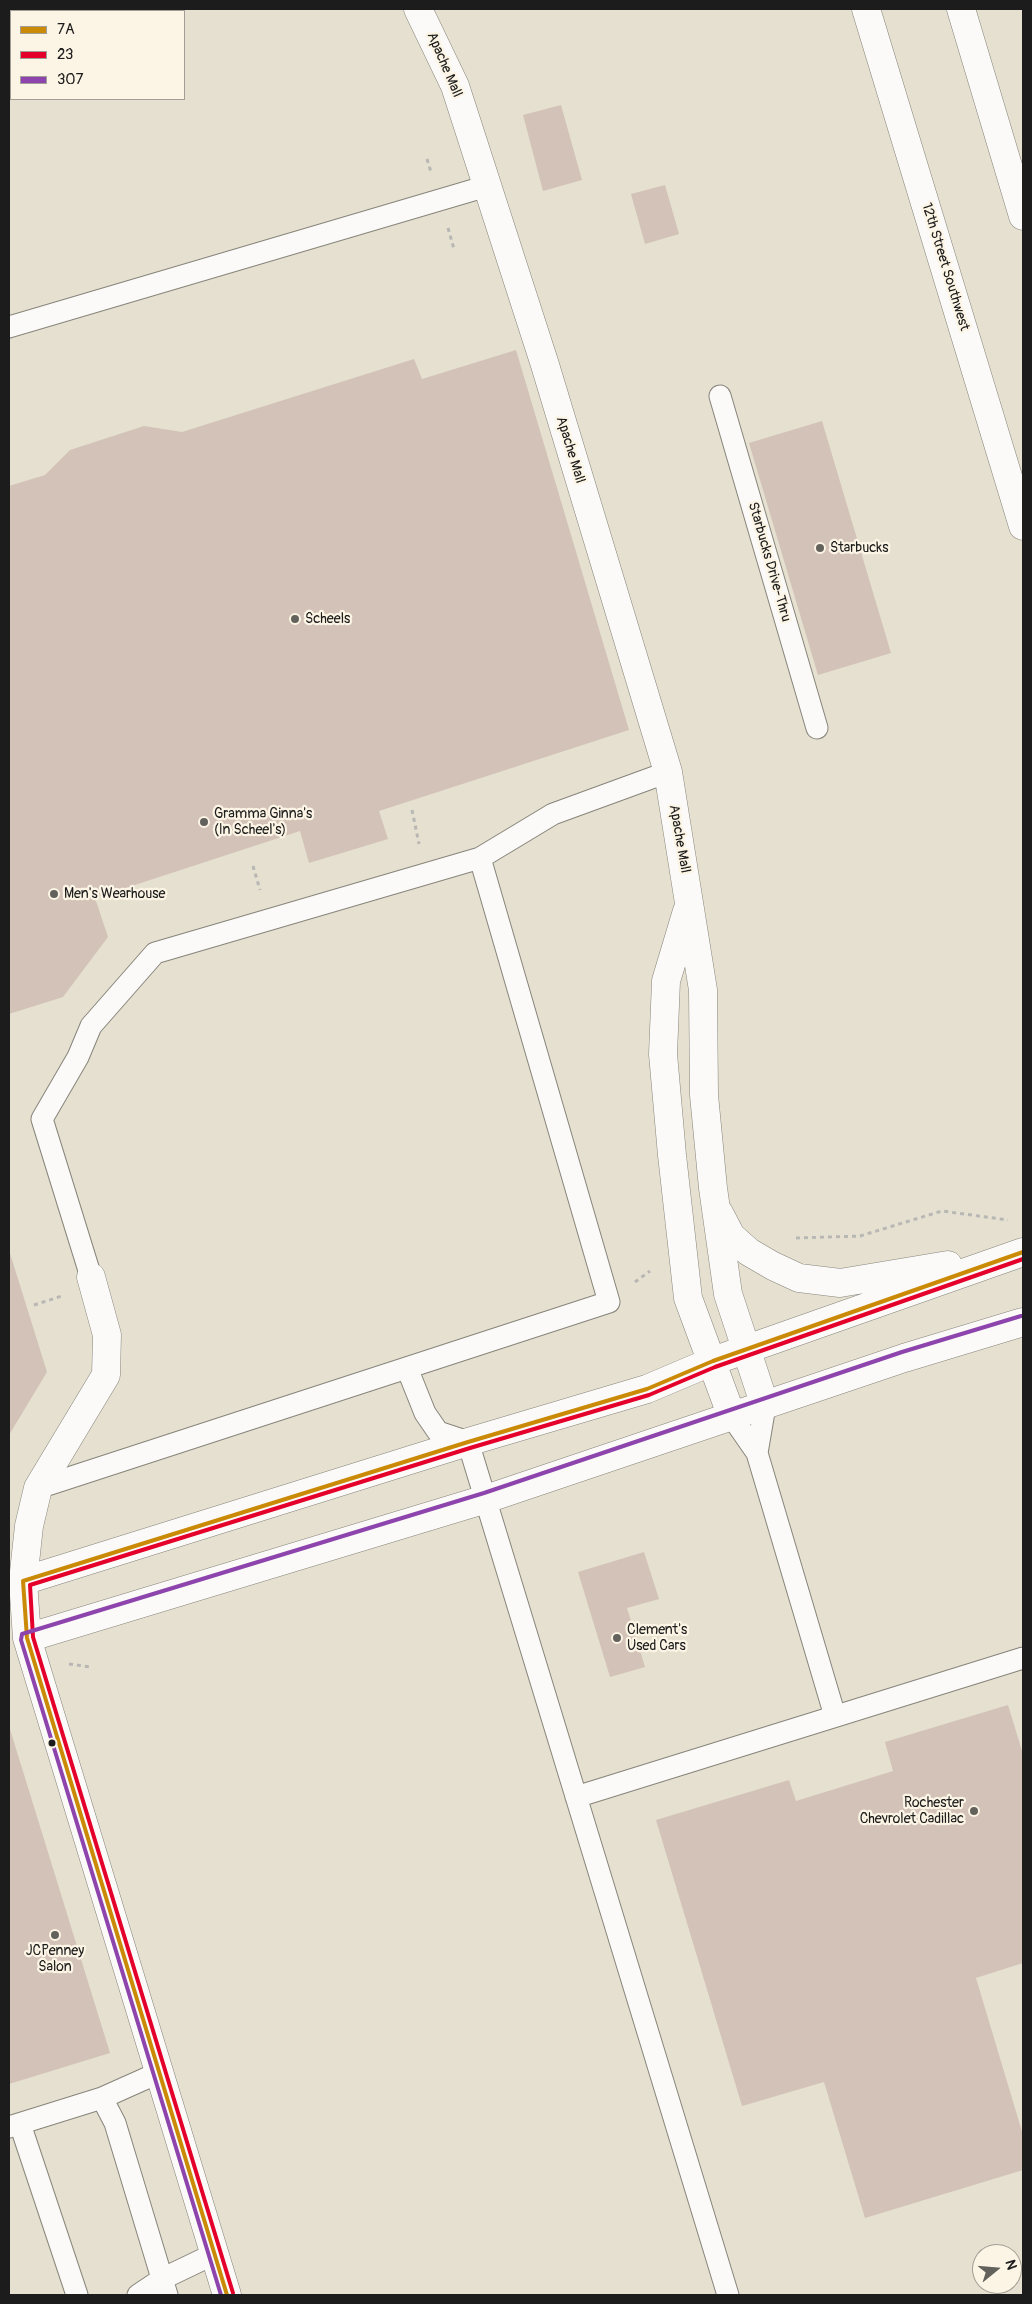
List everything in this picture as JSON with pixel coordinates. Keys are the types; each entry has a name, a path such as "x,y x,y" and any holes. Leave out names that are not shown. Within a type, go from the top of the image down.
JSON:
{"street":[{"name":"Apache Mall","path":"418,9 455,86 545,365 668,772 703,990 704,1095 715,1206 728,1294 765,1406"},
{"name":"12th Street Southwest","path":"866,9 1023,526"},
{"path":"961,9 1023,216"},
{"path":"690,901 666,981 663,1054 688,1298 713,1361 732,1417"},
{"path":"715,1206 731,1236 749,1252 799,1278 840,1283 1023,1252"},
{"path":"23,1580 468,1442 647,1389 713,1361 1023,1252"},
{"path":"91,1276 107,1335 106,1375 38,1488 29,1526 23,1580 27,1638 227,2295"},
{"path":"27,1638 486,1499 904,1358 1023,1322"}],"lane":[{"path":"9,327 487,186"},
{"name":"Starbucks Drive-Thru","path":"720,396 817,728"},
{"path":"91,1276 42,1118 78,1057 90,1026 155,953 480,858 553,814 668,772"},
{"path":"38,1488 609,1302 480,858"},
{"path":"407,1368 425,1413 438,1432 468,1442 728,2295"},
{"path":"757,1453 765,1406"},
{"path":"732,1417 757,1453 835,1716"},
{"path":"576,1797 1023,1658"},
{"path":"77,2295 14,2126 102,2098 158,2073"},
{"path":"102,2098 116,2123 164,2287"},
{"path":"138,2295 164,2287 214,2254"}],"path":[{"path":"738,1242 860,1236 942,1211 1011,1220"},
{"path":"609,1302 648,1272 682,1253"}],"building":[{"path":"561,105 582,180 543,191 523,115"},
{"path":"665,185 679,234 645,244 631,194"},
{"path":"516,350 629,730 379,811 388,839 309,863 300,831 95,898 108,937 63,997 9,1014 9,486 45,475 70,450 144,426 182,432 414,359 422,379"},
{"name":"Starbucks","path":"822,421 891,653 818,675 749,443"},
{"path":"9,1250 47,1372 9,1435"},
{"name":"Clement's Used Cars","path":"644,1552 659,1599 627,1608 645,1667 610,1677 578,1572"},
{"path":"1008,1705 1023,1754 1023,1963 976,1978 1023,2135 1023,2170 865,2218 824,2082 742,2106 656,1820 789,1780 796,1801 893,1771 885,1742"},
{"path":"9,1726 110,2053 9,2084"}],"transit line":[{"name":"7A","path":"227,2295 27,1638 23,1581 468,1442 647,1389 713,1361 1023,1252"},
{"name":"23","path":"233,2293 33,1637 30,1585 470,1448 649,1395 715,1367 1023,1259"},
{"name":"307","path":"221,2295 21,1640 22,1634 484,1493 902,1352 1021,1316"}],"place":[{"name":"Starbucks","path":"820,548"},
{"name":"Scheels","path":"295,619"},
{"name":"Gramma Ginna's (In Scheel's)","path":"204,822"},
{"name":"Men's Wearhouse","path":"54,894"},
{"name":"Clement's Used Cars","path":"617,1638"},
{"name":"Rochester Chevrolet Cadillac","path":"974,1811"},
{"name":"JCPenney Salon","path":"55,1935"}]}
